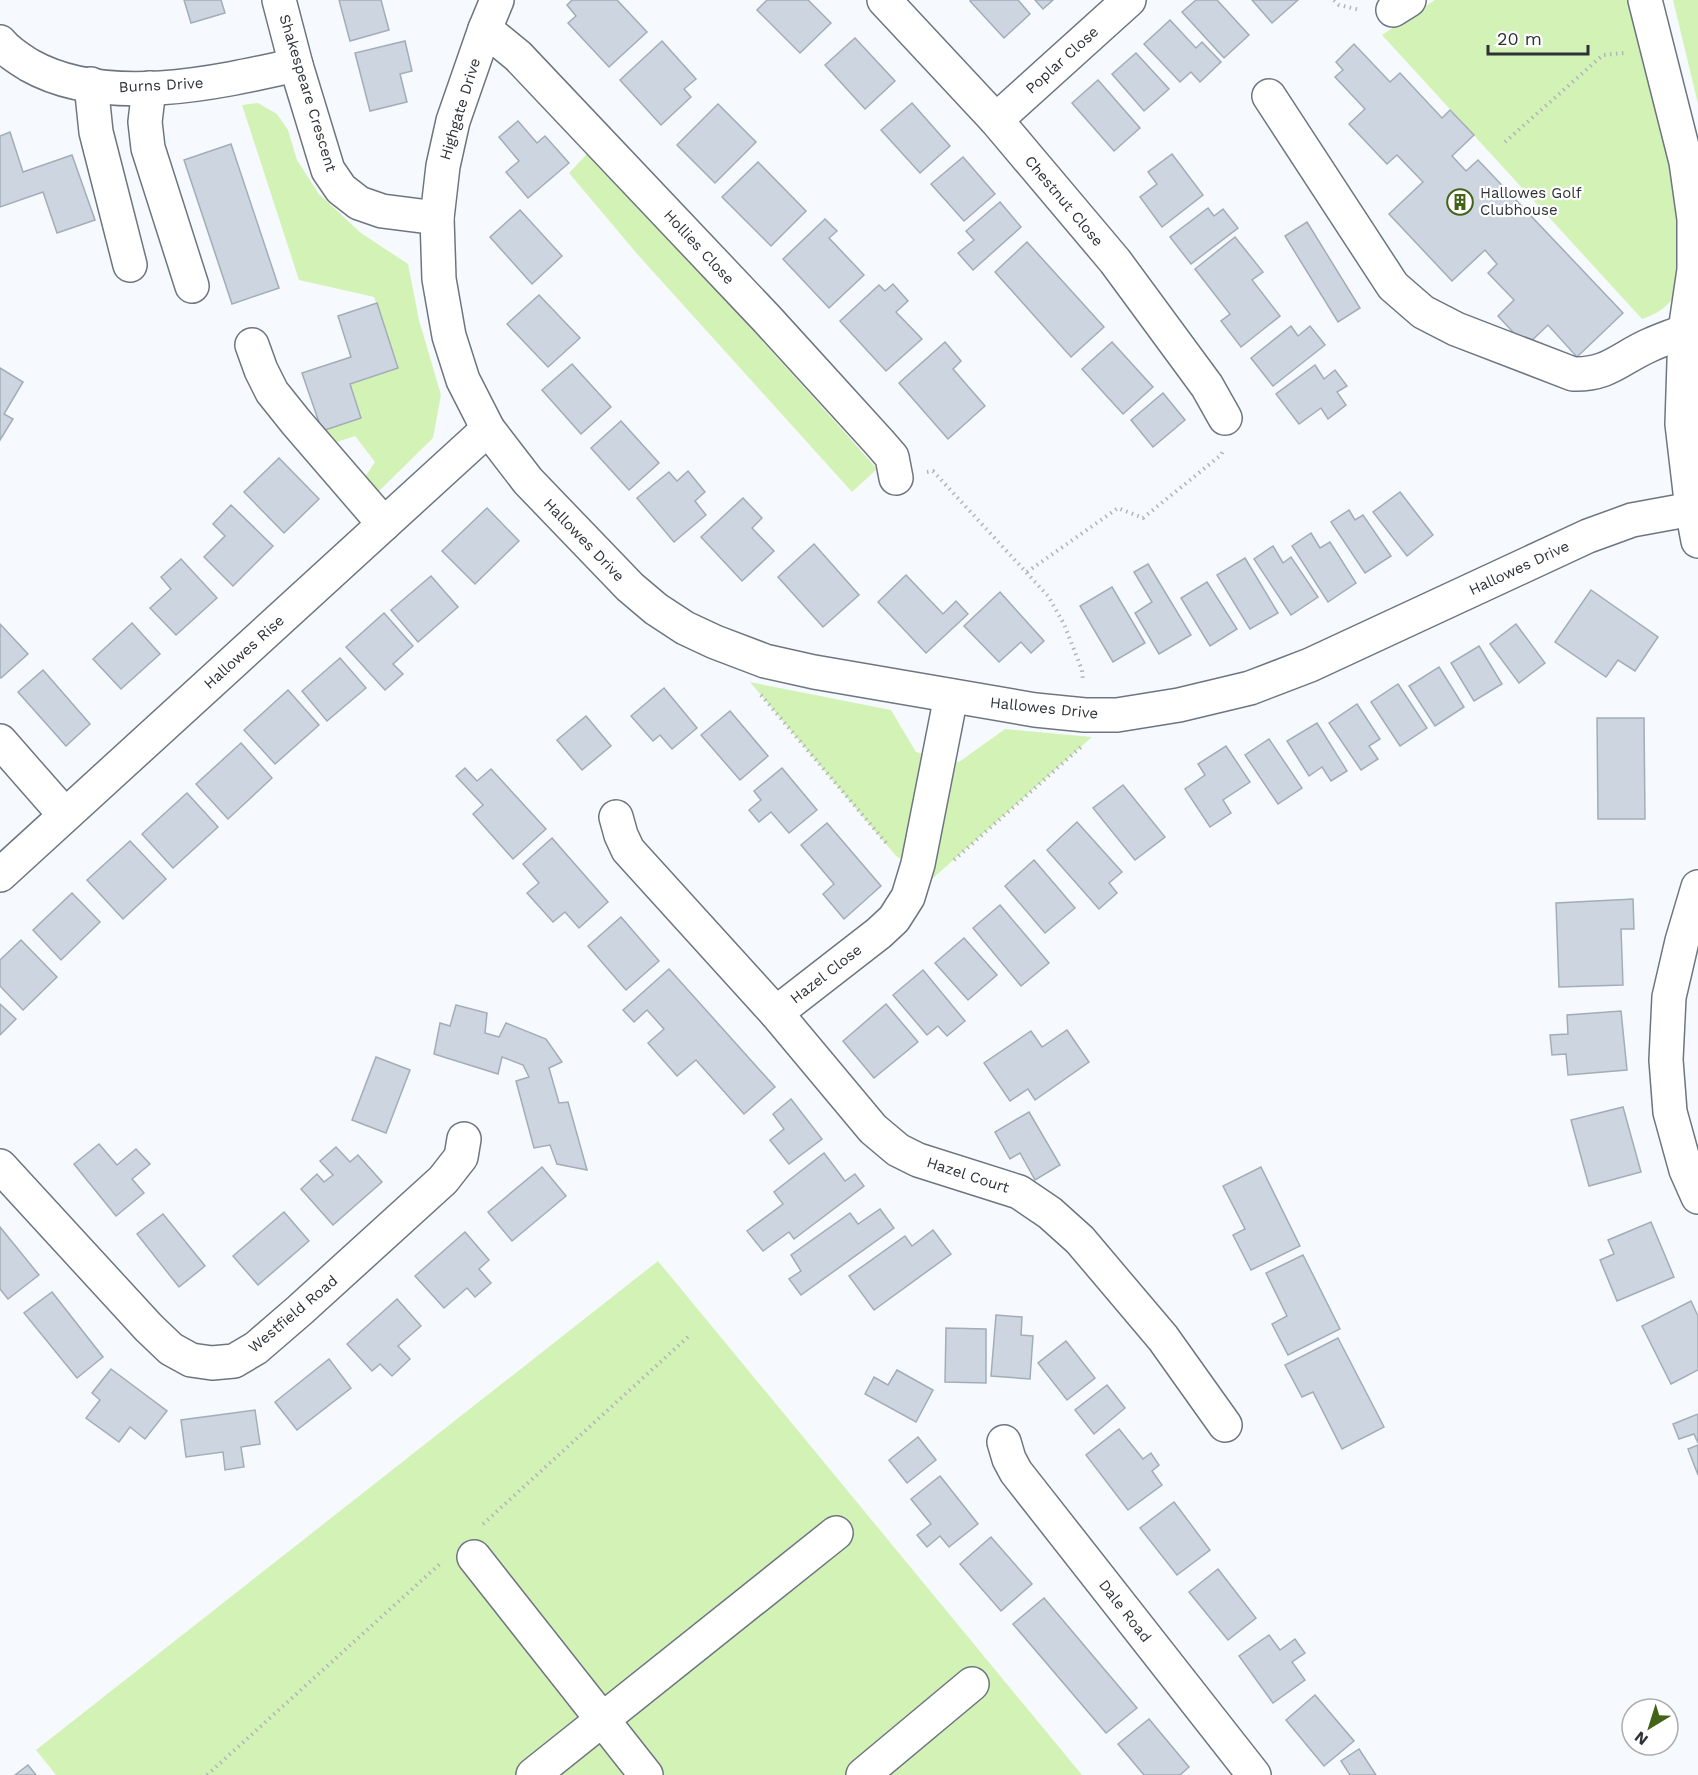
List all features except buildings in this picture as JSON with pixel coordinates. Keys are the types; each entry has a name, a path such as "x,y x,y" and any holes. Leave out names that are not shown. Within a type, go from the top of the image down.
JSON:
{"street":[{"name":"Shakespeare Crescent","path":"279,0 328,170 341,189 359,202 382,211 438,218"},
{"name":"Chestnut Close","path":"884,0 996,120 1115,261 1207,386 1225,418"},
{"name":"Poplar Close","path":"996,120 1129,0"},
{"path":"1645,0 1686,162 1694,219 1694,270 1685,331 1682,424 1698,541"},
{"name":"Highgate Drive","path":"488,429 463,380 449,336 439,279 438,218 443,166 453,121 491,14"},
{"name":"Hollies Close","path":"491,14 518,56 879,442 892,458 896,478"},
{"name":"Burns Drive","path":"0,42 18,58 59,79 122,88 194,85 296,65"},
{"path":"92,84 96,132 130,265"},
{"path":"148,88 145,122 148,148 192,286"},
{"path":"1269,96 1393,286 1423,312 1456,329 1573,374 1588,375 1604,370 1649,345 1685,331"},
{"path":"252,345 272,392 384,524"},
{"name":"Hallowes Rise","path":"0,875 488,429"},
{"name":"Hallowes Drive","path":"488,429 528,481 615,573 656,609 685,628 765,661 814,672 1035,710 1085,715 1117,715 1179,705 1250,688 1310,664 1588,536 1632,520 1692,509"},
{"name":"Hazel Close","path":"616,817 628,850 776,1013 879,933 894,919 908,897 918,864 951,696"},
{"path":"0,741 65,815"},
{"path":"1698,887 1669,997 1666,1060 1670,1112 1686,1170 1698,1197"},
{"name":"Hazel Court","path":"776,1013 873,1129 898,1150 918,1160 1019,1192 1050,1213 1080,1240 1163,1338 1225,1425"},
{"name":"Westfield Road","path":"0,1166 171,1349 191,1360 212,1363 234,1361 256,1348 300,1310 443,1180 461,1157 464,1139"},
{"name":"Dale Road","path":"1004,1442 1016,1472 1254,1775"},
{"path":"533,1775 836,1533"},
{"path":"474,1557 646,1775"},
{"path":"863,1775 972,1684"}],"path":[{"path":"1505,142 1602,55 1658,50"},
{"path":"1027,572 1118,508 1143,518 1221,455 1229,436 1225,418"},
{"path":"896,478 933,471 1048,596 1064,624 1082,670 1085,715"}],"green space":[{"path":"1435,0 1631,0 1682,201 1678,291 1663,308 1642,319 1382,35"},
{"path":"1673,0 1698,0 1698,104"},
{"path":"258,103 277,114 288,130 297,160 319,194 361,233 408,264 419,320 441,395 433,438 377,493 365,477 375,462 355,436 334,443 322,431 350,384 398,368 374,297 299,280 242,105"},
{"path":"587,154 734,310 877,469 852,492 638,255 569,173"},
{"path":"750,682 891,710 916,752 959,762 1005,729 1092,737 932,879 896,856"},
{"path":"658,1261 1082,1775 56,1775 36,1750"}],"place":[{"name":"Hallowes Golf Clubhouse","path":"1460,202"}]}
